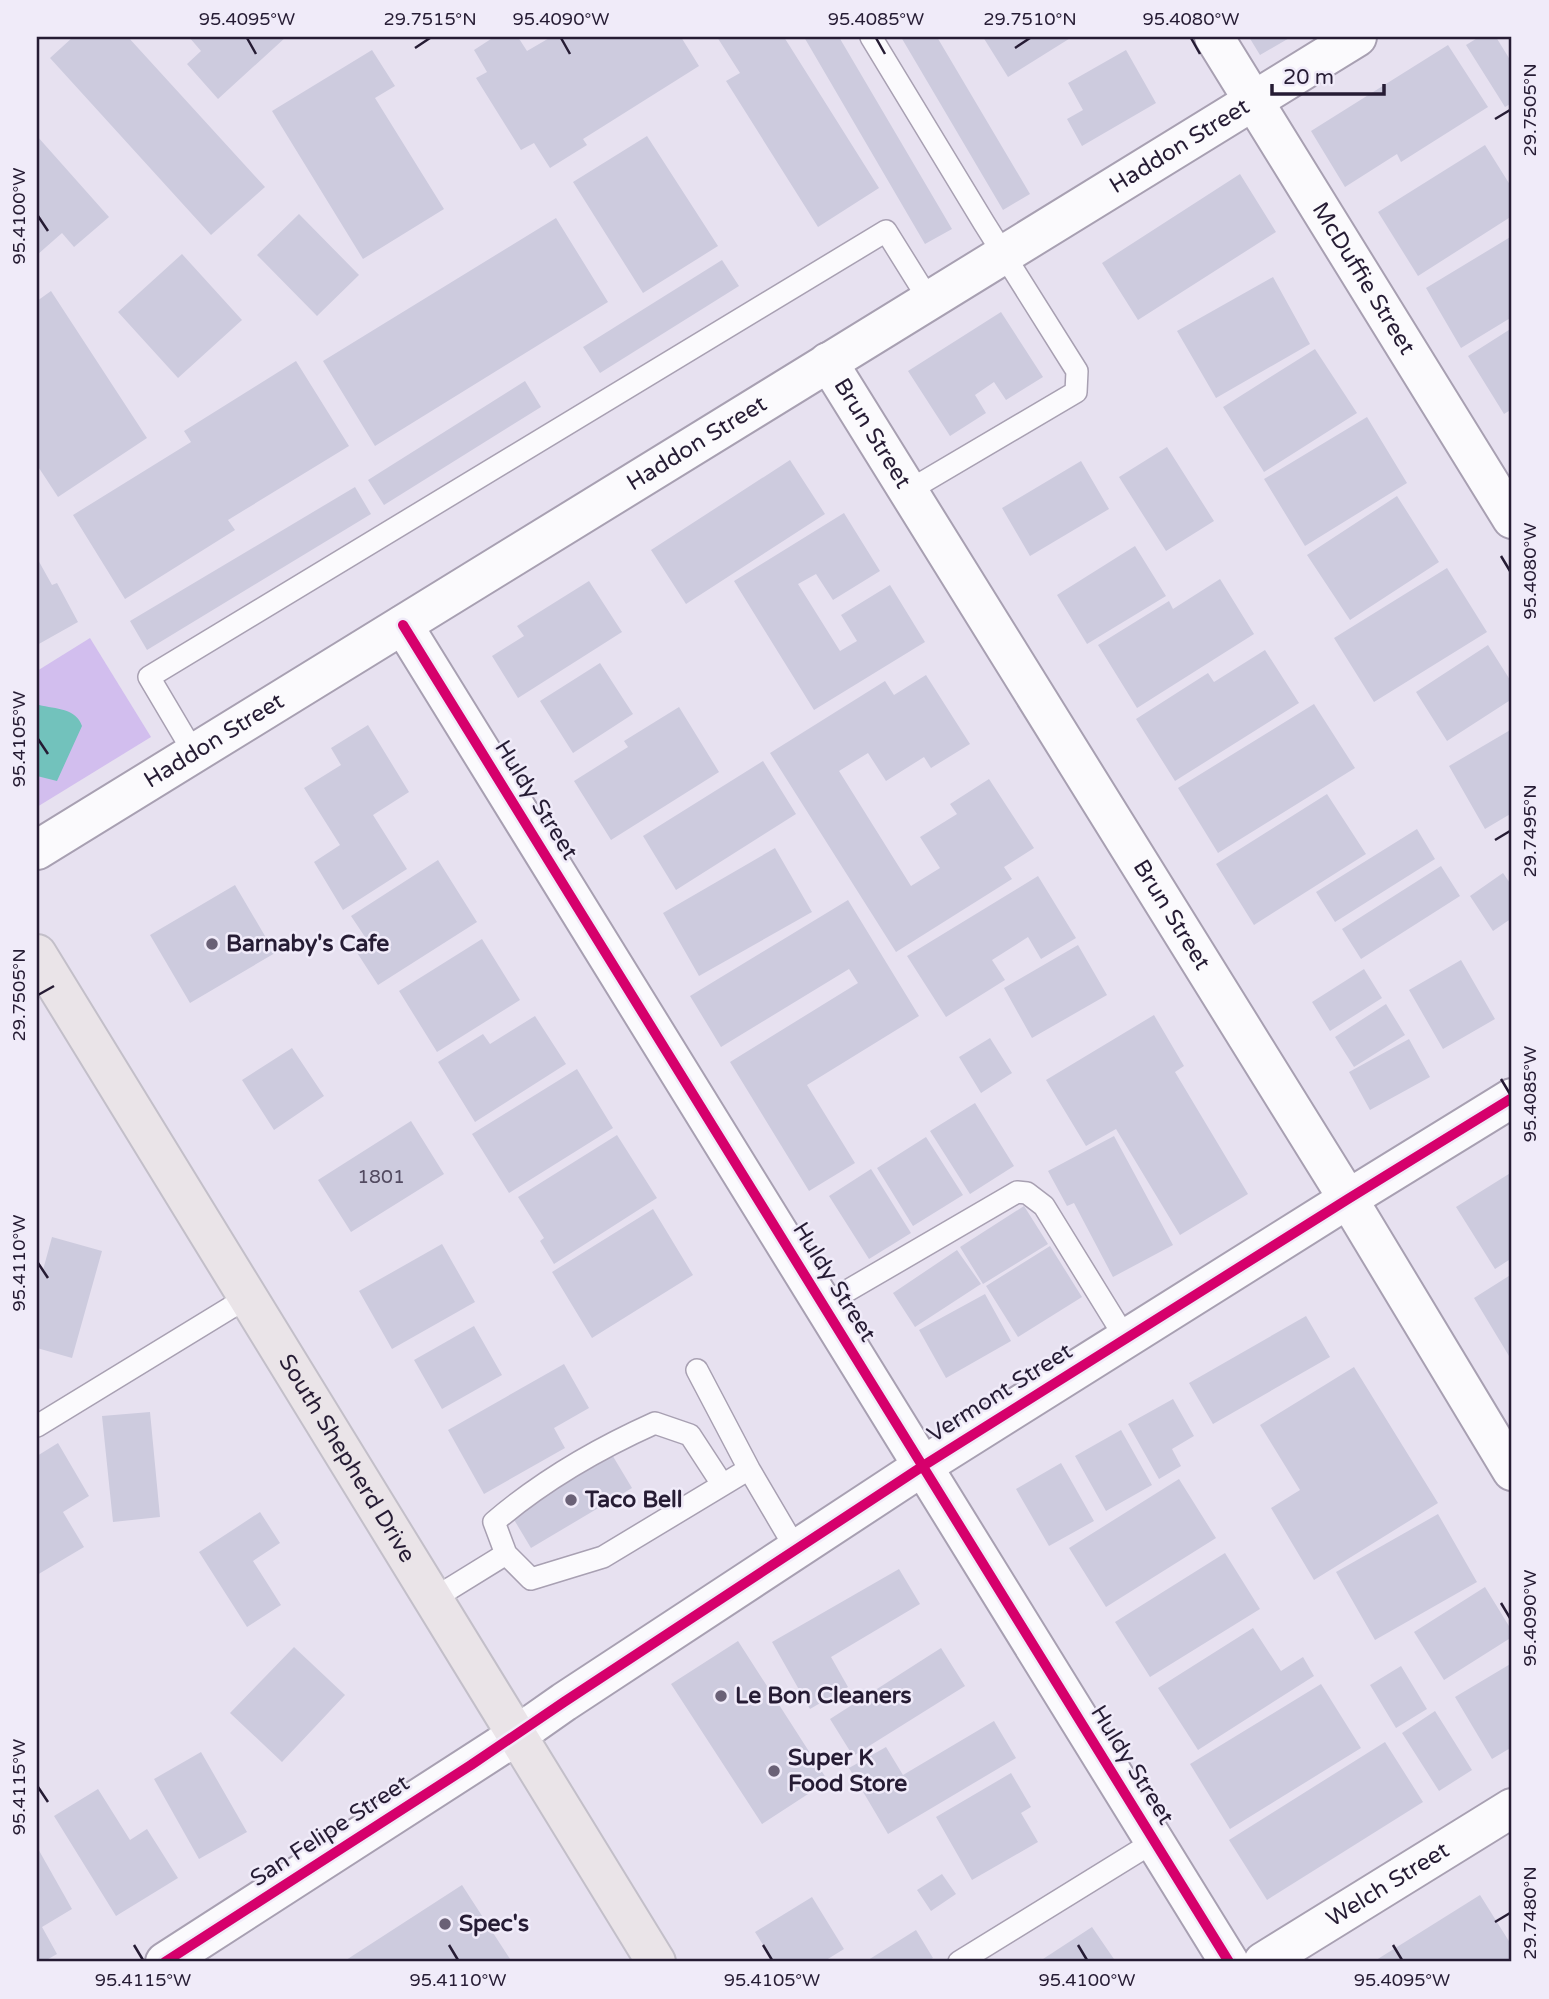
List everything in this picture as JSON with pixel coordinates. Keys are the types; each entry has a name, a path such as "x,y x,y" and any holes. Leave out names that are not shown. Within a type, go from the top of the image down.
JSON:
{"main road":[{"name":"South Shepherd Drive","path":"37,954 517,1735 652,1961"}],"street":[{"name":"McDuffie Street","path":"1214,37 1512,519"},
{"name":"Haddon Street","path":"37,850 1357,37"},
{"name":"Brun Street","path":"828,362 1348,1199 1512,1471"},
{"name":"Huldy Street","path":"402,625 1229,1962"},
{"name":"Vermont Street","path":"517,1735 923,1466 1512,1098"},
{"name":"San Felipe Street","path":"165,1962 517,1735"},
{"name":"Welch Street","path":"1263,1962 1512,1808"}],"lane":[{"path":"871,37 1077,371 1076,392 908,491"},
{"path":"194,753 149,677 886,231 929,300"},
{"path":"823,1305 1017,1192 1027,1193 1044,1206 1126,1339"},
{"path":"37,1426 248,1297"},
{"path":"697,1370 749,1469 796,1549"},
{"path":"722,1484 690,1435 655,1423 608,1445 522,1498 494,1522 506,1554 531,1579 603,1557 749,1469"},
{"path":"433,1599 506,1554"},
{"path":"959,1962 1155,1841"}],"shaded area":[{"path":"90,638 151,737 37,807 37,671"},
{"path":"39,705 70,712 82,726 57,781 37,776"}],"building":[{"path":"73,37 128,37 265,187 211,235 50,58"},
{"path":"189,37 286,37 218,99 187,64 201,51"},
{"path":"494,37 518,37 527,51 551,37 681,37 699,66 583,139 587,145 550,168 534,143 521,150 476,78 487,72 474,50"},
{"path":"717,37 784,37 879,188 818,227 726,81 740,73"},
{"path":"804,37 839,37 952,229 925,244"},
{"path":"901,37 937,37 1030,194 1003,210"},
{"path":"983,37 1072,37 1008,77"},
{"path":"1249,37 1291,37 1260,55"},
{"path":"1479,37 1496,37 1512,63 1512,103 1505,107 1466,45"},
{"path":"1448,45 1488,107 1401,162 1397,154 1345,187 1311,131"},
{"path":"372,50 395,86 375,98 444,209 363,259 272,111"},
{"path":"1126,50 1156,103 1082,146 1067,119 1083,110 1068,83"},
{"path":"37,136 109,217 74,247 62,233 37,255"},
{"path":"647,136 718,246 643,293 573,182"},
{"path":"1485,145 1512,188 1512,216 1418,276 1378,212"},
{"path":"1240,174 1276,232 1138,320 1102,263"},
{"path":"299,214 359,275 317,316 257,255"},
{"path":"556,218 608,302 375,446 323,361"},
{"path":"1512,236 1512,317 1461,348 1426,288"},
{"path":"182,254 242,320 178,378 118,312"},
{"path":"722,260 739,286 600,373 583,347"},
{"path":"1273,277 1310,344 1216,398 1177,331"},
{"path":"51,291 147,438 58,497 37,465 37,301"},
{"path":"1001,312 1043,377 1006,400 994,382 975,395 986,413 950,436 908,371"},
{"path":"1512,328 1512,409 1504,414 1468,356"},
{"path":"1315,349 1357,413 1264,472 1223,407"},
{"path":"296,361 349,446 228,520 235,530 125,599 73,515 191,442 184,431"},
{"path":"525,381 541,407 384,505 368,480"},
{"path":"1367,417 1407,483 1305,546 1264,479"},
{"path":"1167,447 1214,521 1166,551 1119,477"},
{"path":"790,460 825,514 686,604 651,550"},
{"path":"1081,461 1109,509 1030,556 1002,508"},
{"path":"355,487 371,514 147,650 130,621"},
{"path":"1397,496 1439,562 1350,620 1307,555"},
{"path":"844,513 880,571 833,600 816,574 798,584 840,651 857,641 841,615 890,585 925,642 814,710 734,581"},
{"path":"1135,546 1166,596 1087,644 1057,595"},
{"path":"37,558 52,585 57,583 78,622 37,645"},
{"path":"1447,568 1487,632 1374,702 1334,638"},
{"path":"1220,579 1254,634 1137,708 1098,645 1169,601 1173,609"},
{"path":"589,581 622,632 518,698 492,656 524,636 517,626"},
{"path":"1488,645 1512,683 1512,699 1447,741 1416,692"},
{"path":"1265,650 1299,703 1175,781 1136,719 1208,673 1214,682"},
{"path":"600,663 633,714 573,753 540,701"},
{"path":"926,675 970,744 931,768 924,757 886,781 868,753 839,771 911,886 940,868 920,837 957,814 950,804 989,779 1034,848 1004,867 1012,879 896,952 770,753 885,681 894,695"},
{"path":"1314,704 1355,768 1218,853 1178,788"},
{"path":"679,707 719,772 611,840 574,781 628,747 624,741"},
{"path":"368,725 409,792 373,815 407,869 343,910 314,862 340,845 304,788 341,765 331,748"},
{"path":"1512,729 1512,813 1485,829 1449,766"},
{"path":"763,761 796,814 676,890 643,836"},
{"path":"1327,794 1366,854 1254,925 1216,864"},
{"path":"1417,829 1435,859 1335,922 1316,892"},
{"path":"775,848 812,912 699,976 663,913"},
{"path":"438,860 477,922 378,985 352,945 365,937 351,916"},
{"path":"1441,866 1460,896 1361,959 1342,929"},
{"path":"1503,873 1512,886 1512,918 1493,931 1470,896"},
{"path":"1038,876 1076,938 1041,959 1028,937 992,960 1005,980 946,1017 907,956"},
{"name":"Barnaby's Cafe","path":"235,885 275,953 190,1003 150,935"},
{"path":"848,900 919,1016 807,1085 855,1163 809,1191 730,1062 858,983 849,969 721,1047 690,996"},
{"path":"482,939 520,1000 437,1052 399,991"},
{"path":"1078,945 1107,995 1032,1038 1004,988"},
{"path":"1461,960 1495,1019 1443,1049 1409,990"},
{"path":"1364,969 1382,998 1330,1031 1312,1002"},
{"path":"1386,1004 1405,1035 1354,1067 1335,1037"},
{"path":"1154,1015 1184,1066 1175,1072 1248,1194 1180,1235 1116,1129 1086,1146 1046,1080"},
{"path":"535,1016 566,1064 475,1122 438,1062 483,1034 490,1044"},
{"path":"990,1038 1012,1073 981,1093 959,1057"},
{"path":"1409,1039 1430,1077 1370,1110 1349,1072"},
{"path":"292,1048 324,1096 274,1130 242,1080"},
{"path":"577,1069 613,1128 509,1193 472,1134"},
{"path":"975,1103 1014,1166 970,1194 930,1131"},
{"path":"411,1121 444,1174 351,1232 318,1180"},
{"path":"617,1135 657,1198 554,1264 540,1241 544,1238 518,1197"},
{"path":"1114,1136 1173,1245 1113,1277 1074,1203 1067,1206 1048,1171"},
{"path":"926,1137 963,1195 913,1226 877,1168"},
{"path":"871,1169 911,1233 869,1259 829,1196"},
{"path":"1512,1172 1512,1258 1495,1269 1456,1207"},
{"path":"1024,1206 1048,1244 983,1284 960,1247"},
{"path":"653,1209 693,1275 592,1338 552,1272"},
{"path":"52,1237 102,1251 72,1358 37,1348 37,1269 43,1270"},
{"path":"442,1244 475,1302 392,1349 359,1291"},
{"path":"1050,1246 1082,1297 1018,1337 986,1286"},
{"path":"957,1250 981,1284 915,1327 893,1293"},
{"path":"1512,1274 1512,1361 1474,1298"},
{"path":"985,1294 1011,1341 946,1378 919,1330"},
{"path":"1306,1316 1330,1357 1213,1424 1189,1383"},
{"path":"474,1326 502,1375 442,1409 414,1360"},
{"path":"564,1364 589,1408 554,1428 565,1448 484,1494 448,1430"},
{"path":"1354,1367 1438,1503 1314,1580 1271,1508 1300,1490 1260,1425"},
{"path":"1173,1399 1194,1436 1172,1449 1181,1466 1159,1479 1128,1424"},
{"path":"150,1412 160,1517 113,1522 102,1416"},
{"path":"1121,1430 1152,1485 1106,1511 1075,1456"},
{"path":"58,1443 89,1496 63,1512 84,1547 37,1575 37,1456"},
{"name":"Taco Bell","path":"611,1453 632,1488 531,1548 510,1513"},
{"path":"1061,1463 1094,1521 1049,1546 1016,1489"},
{"path":"1179,1479 1216,1538 1106,1607 1069,1548"},
{"path":"260,1512 280,1543 253,1561 281,1605 247,1627 199,1552"},
{"path":"1438,1514 1477,1582 1375,1640 1336,1572"},
{"path":"1225,1553 1260,1609 1150,1677 1115,1622"},
{"path":"899,1569 920,1604 831,1657 848,1687 810,1709 772,1642"},
{"path":"1485,1587 1512,1631 1512,1637 1444,1680 1414,1632"},
{"path":"1253,1628 1281,1671 1303,1657 1314,1676 1198,1750 1158,1688"},
{"path":"738,1641 828,1781 762,1824 671,1684"},
{"path":"294,1647 345,1695 282,1762 230,1713"},
{"path":"941,1648 965,1686 853,1756 830,1719"},
{"path":"1512,1663 1512,1747 1492,1759 1455,1697"},
{"path":"1401,1666 1427,1709 1396,1728 1370,1685"},
{"path":"1321,1684 1361,1748 1230,1829 1190,1764"},
{"path":"1435,1711 1472,1770 1439,1791 1402,1733"},
{"path":"994,1721 1016,1758 888,1834 849,1768 886,1747 903,1775"},
{"path":"1385,1742 1423,1802 1267,1900 1229,1840"},
{"path":"201,1752 247,1832 199,1859 154,1779"},
{"path":"1011,1773 1031,1807 1021,1813 1038,1842 972,1880 936,1817"},
{"path":"98,1789 130,1840 147,1829 178,1878 116,1916 54,1816"},
{"path":"37,1847 72,1909 42,1927 57,1954 43,1962 37,1962"},
{"path":"942,1874 956,1894 931,1911 917,1890"},
{"name":"Spec's","path":"462,1885 512,1962 343,1962"},
{"path":"1480,1895 1512,1946 1512,1958 1506,1962 1373,1962"},
{"path":"812,1897 844,1949 823,1962 774,1962 755,1932"},
{"path":"1092,1927 1116,1962 1045,1962 1043,1959"},
{"path":"916,1930 933,1958 926,1962 865,1962"}],"cycle path":[{"path":"403,625 1229,1962"},
{"path":"165,1962 471,1765 923,1466 1512,1098"}],"place":[{"name":"Barnaby's Cafe","path":"212,944"},
{"name":"Taco Bell","path":"571,1500"},
{"name":"Le Bon Cleaners","path":"721,1696"},
{"name":"Super K Food Store","path":"774,1771"},
{"name":"Spec's","path":"445,1924"}]}
